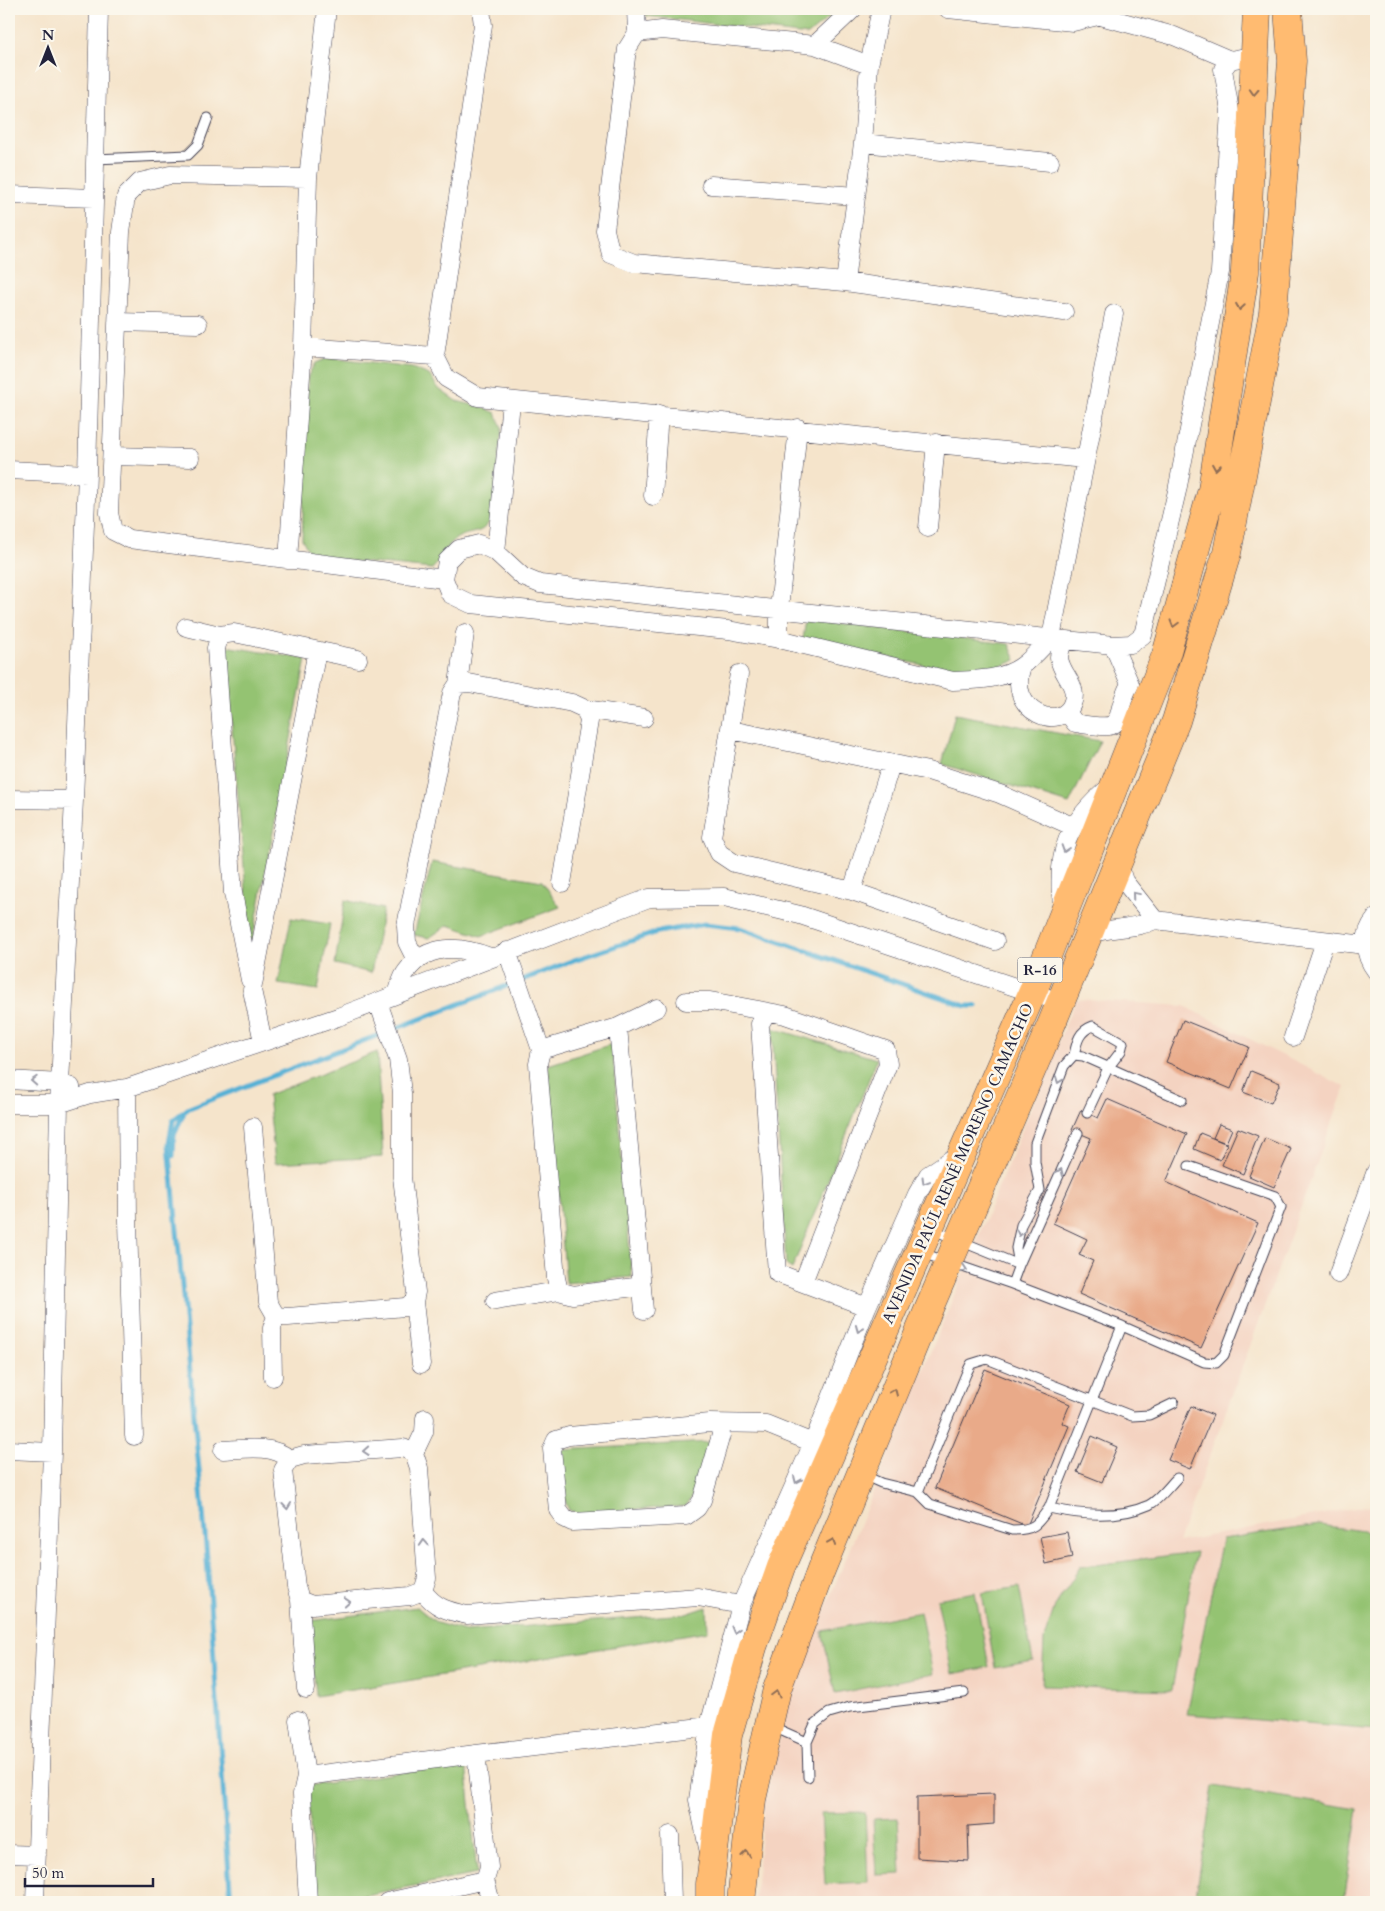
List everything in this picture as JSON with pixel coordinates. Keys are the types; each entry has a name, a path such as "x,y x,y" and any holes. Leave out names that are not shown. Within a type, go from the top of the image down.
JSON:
{"main road":[{"name":"AVENIDA PAÚL RENÉ MORENO CAMACHO","path":"710,1902 712,1867 728,1735 753,1647 781,1567 1033,991 1114,784 1140,689 1166,655 1212,490 1233,272 1243,57 1257,9"},
{"name":"AVENIDA PAÚL RENÉ MORENO CAMACHO","path":"741,1902 752,1799 777,1689 821,1570 860,1474 1060,1002 1176,721 1227,553 1273,313 1292,61 1288,9"}],"street":[{"path":"35,1902 52,1452 59,1104 87,474 99,9"},
{"path":"288,560 303,347 308,178 327,9"},
{"path":"481,9 483,24 435,356 446,378 478,397 511,402 659,414 1084,459"},
{"path":"636,9 637,33 627,49 606,220 605,230 611,254 634,263 845,282 1064,312"},
{"path":"814,45 853,9"},
{"path":"845,282 863,143 869,65 881,9"},
{"path":"948,9 1073,22 1099,16"},
{"path":"1074,9 1243,57"},
{"path":"637,33 662,30 814,45 869,65"},
{"path":"863,143 1050,162"},
{"path":"308,178 170,175 140,182 126,196 121,232 117,322 110,513 113,531 129,539 444,579"},
{"path":"711,185 856,196"},
{"path":"9,195 94,198"},
{"path":"1057,639 1022,666 1007,674 983,679 954,681 779,639 728,630 471,604 450,594 444,579 447,561 459,549 479,544 496,552 513,570 540,584 779,609 1113,645 1131,644 1143,635 1233,272 1276,275"},
{"path":"1022,666 1018,678 1019,691 1025,705 1036,714 1053,717 1067,712 1074,701 1073,687 1062,670 1057,639 1084,459 1114,314"},
{"path":"117,322 198,324"},
{"path":"303,347 435,356"},
{"path":"496,552 511,402"},
{"path":"652,496 659,414"},
{"path":"779,639 779,609 798,428"},
{"path":"928,528 936,443"},
{"path":"112,456 190,458"},
{"path":"9,470 87,474"},
{"path":"186,627 220,636 234,633 358,659"},
{"path":"416,960 407,942 406,926 452,693 458,684 465,633"},
{"path":"220,636 216,648 233,893 263,1042"},
{"path":"1067,712 1075,723 1104,728 1112,726 1140,689 1113,645"},
{"path":"252,990 315,661 315,651"},
{"path":"739,674 732,730 712,837 719,853 734,863 852,892 995,941"},
{"path":"458,684 469,683 572,704 585,709 644,718"},
{"path":"562,883 589,721 585,709"},
{"path":"732,730 928,771 1000,794 1072,826"},
{"path":"852,892 891,764"},
{"path":"1063,914 1060,877 1062,855 1072,826 1091,802 1114,784"},
{"path":"9,799 74,800"},
{"path":"1118,862 1124,881 1155,920"},
{"path":"9,1104 59,1104 90,1094 127,1088 263,1042 381,1010 397,994 649,898 724,897 800,915 1033,991 1060,1002"},
{"path":"1376,918 1367,931 1364,945 1368,959 1376,971"},
{"path":"1088,935 1106,929 1143,926 1155,920 1364,945"},
{"path":"1293,1037 1325,941"},
{"path":"397,994 405,973 416,960 447,947 468,949 490,957"},
{"path":"508,951 541,1050 538,1064 556,1278 559,1291"},
{"path":"686,1001 710,1001 784,1015 874,1044 886,1050 888,1064 803,1282"},
{"path":"541,1050 618,1027 657,1008"},
{"path":"381,1010 398,1059 402,1093 402,1177 416,1292 414,1302 421,1364"},
{"path":"767,1012 760,1024 777,1273 867,1307"},
{"path":"618,1027 644,1310"},
{"path":"9,1080 60,1082 90,1094"},
{"path":"127,1088 128,1220 134,1436"},
{"path":"253,1127 268,1302 276,1316 272,1328 273,1377"},
{"path":"712,1867 698,1800 709,1726 742,1605 813,1443 867,1307 928,1175 962,1152"},
{"path":"1338,1274 1372,1195 1376,1171"},
{"path":"496,1301 559,1291 573,1295 642,1286"},
{"path":"276,1316 288,1317 405,1307 414,1302"},
{"path":"425,1418 424,1432 414,1453 419,1468 427,1578 423,1591 430,1602 442,1610 467,1615 698,1597 742,1605"},
{"path":"719,1424 722,1435 702,1500 697,1508 686,1516 572,1522 564,1518 558,1510 552,1449 556,1440 569,1436 710,1423 766,1424 813,1443"},
{"path":"223,1450 258,1448 280,1451 290,1459"},
{"path":"306,1689 300,1600 296,1587 284,1470 290,1459 304,1456 403,1448 414,1453"},
{"path":"9,1450 52,1452"},
{"path":"300,1600 312,1605 410,1596 423,1591"},
{"path":"298,1720 306,1776 302,1794 308,1902"},
{"path":"306,1776 709,1726"},
{"path":"476,1754 489,1867 485,1880 491,1902"},
{"path":"670,1835 672,1902"},
{"path":"9,1854 37,1855"},
{"path":"386,1902 485,1880"}],"lane":[{"path":"95,159 188,155 198,144 208,118"},
{"path":"1018,1265 1016,1248 1021,1225 1040,1190 1035,1162 1036,1143 1064,1066 1074,1055 1078,1039 1085,1029 1093,1026 1123,1043 1121,1051 1108,1068 1087,1113"},
{"path":"1074,1055 1083,1056 1182,1100"},
{"path":"1012,1284 1018,1265 1078,1133"},
{"path":"924,1240 953,1252 1012,1284 1122,1326 1204,1362 1216,1363 1224,1355 1281,1207 1275,1196 1189,1166"},
{"path":"924,1240 953,1252 1018,1265"},
{"path":"860,1474 881,1483 918,1492 930,1504 1012,1530 1025,1530 1036,1525 1049,1508 1122,1326"},
{"path":"918,1492 971,1364 987,1358 1132,1416 1149,1415 1174,1403"},
{"path":"1049,1508 1067,1512 1111,1515 1150,1505 1177,1478"},
{"path":"808,1777 807,1742 815,1724 829,1713 850,1707 964,1693"},
{"path":"769,1724 807,1742"}],"shaded area":[{"path":"1076,999 1184,1006 1345,1087 1178,1542 1376,1504 1376,1902 754,1902 764,1806 788,1699"}],"green space":[{"path":"649,9 839,9 808,35 646,16"},
{"path":"328,358 412,368 429,375 439,389 456,401 482,407 496,413 502,428 492,516 489,523 481,530 463,535 453,541 432,569 320,558 308,550 302,539 308,376 315,363"},
{"path":"806,619 1009,644 1016,660 987,672 964,674 803,639"},
{"path":"225,646 306,659 251,948"},
{"path":"955,714 1100,741 1069,804 942,764"},
{"path":"432,862 542,881 560,907 481,936 448,925 429,938 414,935"},
{"path":"345,900 383,909 371,973 335,964"},
{"path":"291,918 330,924 318,990 278,984"},
{"path":"772,1028 877,1059 792,1269 786,1265"},
{"path":"612,1044 632,1277 566,1283 548,1065"},
{"path":"377,1052 383,1157 275,1163 268,1095"},
{"path":"710,1442 693,1495 686,1506 579,1514 569,1510 566,1504 561,1450"},
{"path":"1319,1525 1363,1531 1376,1541 1376,1730 1187,1714 1222,1539"},
{"path":"1196,1552 1172,1690 1042,1686 1044,1639 1055,1606 1080,1567"},
{"path":"1019,1587 1033,1661 995,1668 982,1593"},
{"path":"975,1592 989,1667 952,1674 937,1599"},
{"path":"417,1607 437,1623 465,1631 686,1614 707,1607 708,1631 316,1696 309,1621"},
{"path":"920,1612 933,1674 835,1694 822,1631"},
{"path":"466,1763 477,1874 328,1902 316,1902 307,1786"},
{"path":"1213,1786 1358,1809 1344,1902 1195,1902"},
{"path":"865,1812 868,1882 825,1884 821,1813"},
{"path":"898,1818 901,1874 876,1875 873,1819"}],"building":[{"path":"1183,1020 1249,1047 1231,1089 1166,1062"},
{"path":"1251,1071 1280,1083 1271,1103 1243,1092"},
{"path":"1107,1099 1187,1134 1166,1182 1258,1223 1201,1348 1079,1294 1093,1261 1079,1255 1087,1239 1053,1223 1091,1138 1072,1130 1081,1110 1098,1118"},
{"path":"1219,1124 1232,1129 1226,1143 1213,1138"},
{"path":"1238,1128 1258,1136 1243,1174 1222,1165"},
{"path":"1200,1133 1227,1144 1220,1160 1194,1149"},
{"path":"1265,1138 1291,1149 1274,1187 1249,1176"},
{"path":"985,1369 1070,1404 1062,1423 1069,1426 1027,1526 935,1488"},
{"path":"1191,1406 1213,1415 1190,1469 1168,1460"},
{"path":"1092,1436 1117,1447 1102,1482 1077,1472"},
{"path":"1067,1532 1072,1558 1046,1564 1040,1537"},
{"path":"994,1794 994,1824 968,1826 969,1861 917,1858 917,1797"}],"waterway":[{"path":"231,1902 206,1545 169,1144 173,1120 189,1108 574,960 658,932 705,924 740,928 966,1006 976,1006"},
{"path":"173,1156 174,1134 183,1115"}]}
